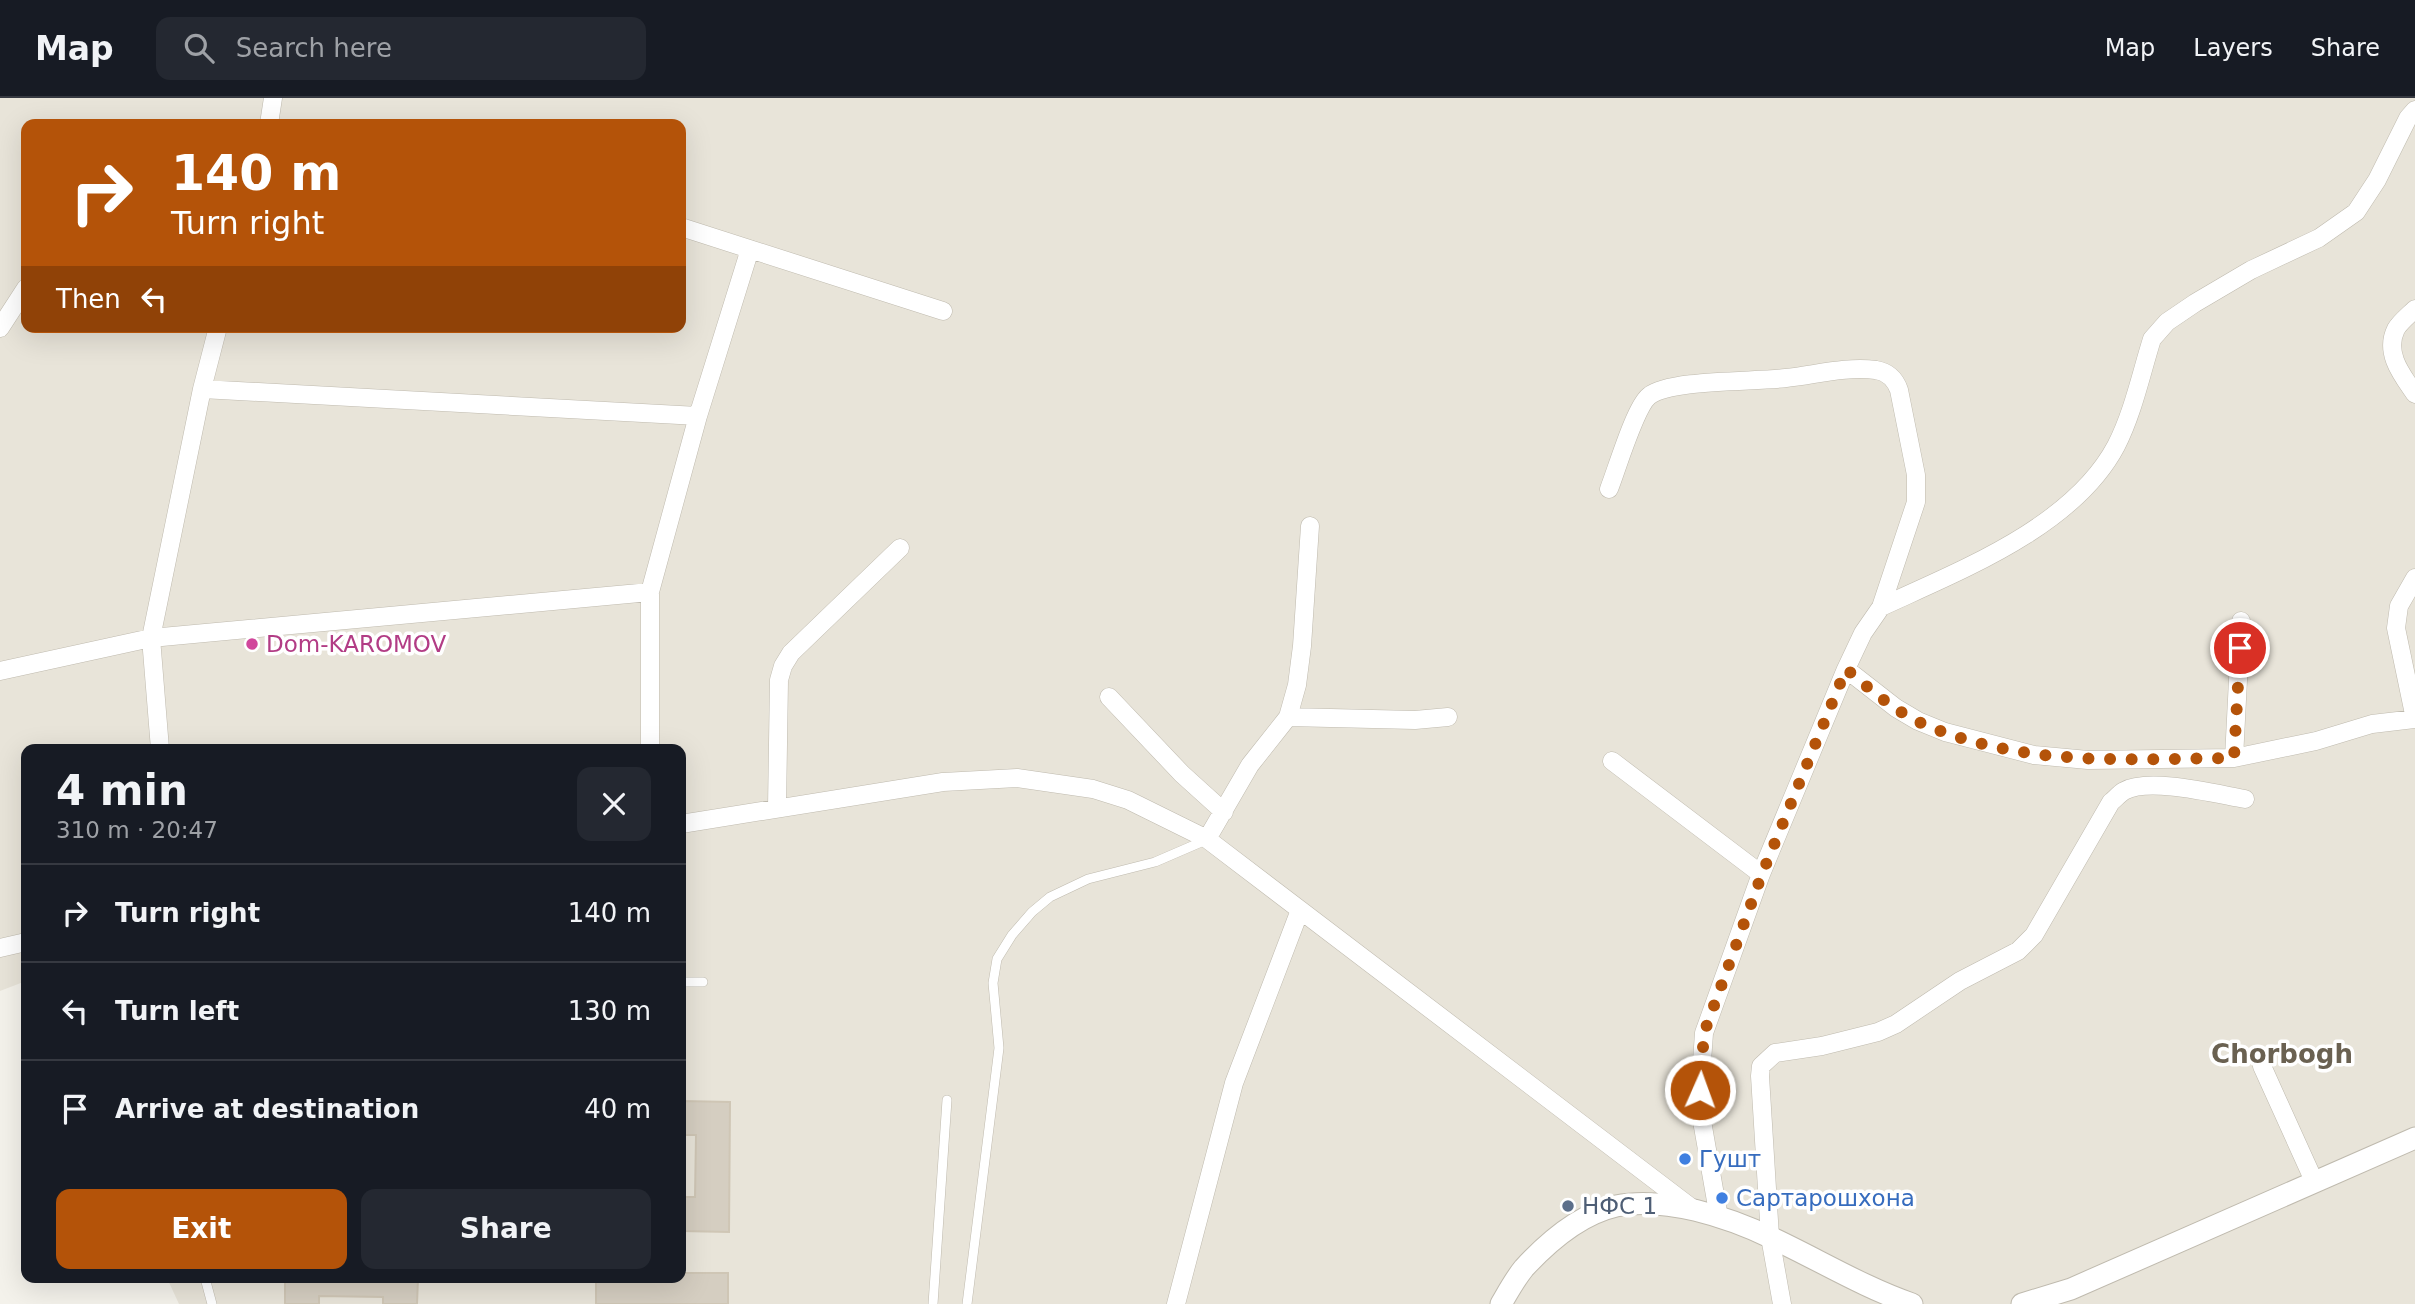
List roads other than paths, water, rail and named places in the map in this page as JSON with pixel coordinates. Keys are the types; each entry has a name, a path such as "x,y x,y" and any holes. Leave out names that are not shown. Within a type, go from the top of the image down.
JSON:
{"street":[{"path":"270,119 273,98"},
{"path":"1881,607 1979,562 2063,509 2084,491 2117,445 2152,339 2158,329 2195,303 2251,270 2319,238 2356,212 2377,180 2408,118 2415,110"},
{"path":"686,229 943,311"},
{"path":"650,744 650,592 698,416 750,249"},
{"path":"0,328 21,296"},
{"path":"2415,309 2396,328 2391,348 2396,366 2415,394"},
{"path":"160,744 151,638 202,389 216,333"},
{"path":"1609,489 1642,404 1656,391 1706,383 1784,379 1855,369 1878,370 1889,374 1899,390 1916,475 1916,502 1881,607 1863,633 1846,669 1762,874 1704,1033 1700,1090 1702,1121 1719,1218"},
{"path":"202,389 698,416"},
{"path":"1207,839 1250,765 1288,717 1297,685 1302,646 1310,526"},
{"path":"777,808 779,680 783,666 791,653 900,548"},
{"path":"1846,669 1896,709 1918,721 1945,732 2034,755 2088,760 2234,758 2316,741 2372,724 2415,719 2396,628 2399,606 2415,578"},
{"path":"0,671 151,638 650,592"},
{"path":"2234,758 2241,621"},
{"path":"1109,697 1182,774 1224,812"},
{"path":"1288,717 1415,720 1448,717"},
{"path":"1612,761 1762,874"},
{"path":"686,823 943,782 1017,778 1093,789 1128,800 1207,839 1693,1209"},
{"path":"1782,1304 1770,1237 1760,1076 1761,1066 1767,1058 1775,1053 1822,1046 1878,1032 1896,1024 1960,981 2018,951 2034,935 2111,802 2123,791 2139,786 2158,785 2245,799"},
{"path":"1176,1304 1234,1083 1300,910"},
{"path":"0,948 21,943"},
{"path":"2262,1066 2314,1181"},
{"path":"2022,1304 2071,1289 2415,1138"},
{"path":"1500,1304 1523,1269 1556,1238 1589,1216 1617,1206 1656,1205 1693,1209 1770,1237 1876,1291 1912,1304"}],"lane":[{"path":"967,1304 999,1048 993,983 997,959 1012,935 1032,912 1050,897 1088,879 1155,862 1207,839"},
{"path":"686,982 703,982"},
{"path":"933,1304 947,1100"},
{"path":"206,1283 212,1304"}],"place":[{"name":"Dom-KAROMOV","path":"252,644"},
{"name":"Гушт","path":"1685,1159"},
{"name":"Сартарошхона","path":"1722,1198"},
{"name":"НФС 1","path":"1568,1206"}],"district":[{"name":"Chorbogh","path":"2282,1054"}]}
